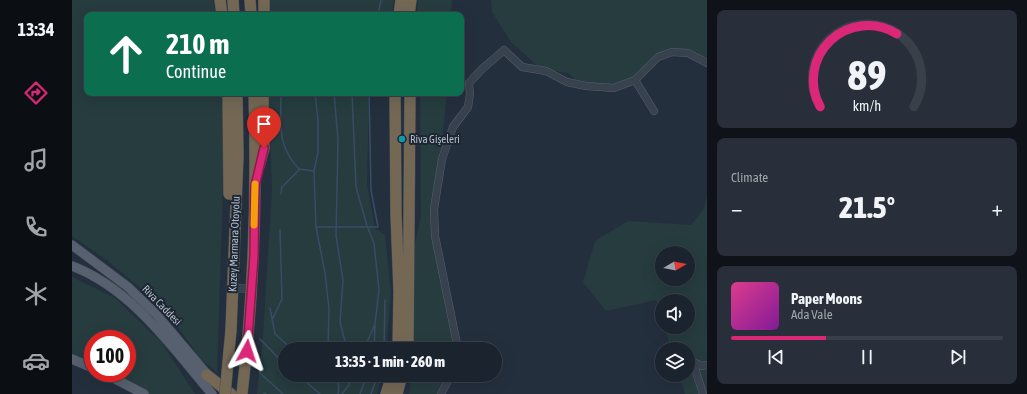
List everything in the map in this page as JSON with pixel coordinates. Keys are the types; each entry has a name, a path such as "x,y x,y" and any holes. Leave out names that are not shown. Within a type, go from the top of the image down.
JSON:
{"highway":[{"path":"220,0 222,12"},
{"path":"233,0 234,12"},
{"path":"250,0 251,12"},
{"path":"264,0 264,12"},
{"path":"397,0 398,12"},
{"path":"399,12 401,0"},
{"path":"409,12 410,0"},
{"path":"228,96 230,154 228,267 231,330"},
{"name":"Kuzey Marmara Otoyolu","path":"224,394 231,330 233,288 238,156 237,96"},
{"name":"Kuzey Marmara Otoyolu","path":"242,394 252,289 255,186 254,96"},
{"path":"255,186 264,148 263,96"},
{"path":"395,96 396,208 400,291 398,342"},
{"path":"407,342 410,96"},
{"path":"207,375 231,394"},
{"path":"386,394 390,382"},
{"path":"389,394 392,382"},
{"path":"397,394 400,382"},
{"path":"404,394 406,382"}],"main road":[{"name":"Riva Caddesi","path":"72,245 128,288 156,314 224,394"},
{"path":"72,248 96,263"},
{"name":"Riva Caddesi","path":"75,266 112,288 147,318 212,394"},
{"path":"72,359 84,364"},
{"path":"121,382 144,394"}],"street":[{"path":"458,342 435,236 434,209 442,159 452,127 468,106 470,94 469,84 482,69 504,50 522,67 546,72 567,82 586,86 614,88 635,80 658,57 672,52 688,53 707,63"},
{"path":"635,80 654,111"},
{"path":"233,288 252,289"},
{"path":"703,394 693,362 702,366 707,365"},
{"path":"441,394 447,382"}],"green space":[{"path":"72,0 213,0 215,12 84,12 84,96 222,96 224,159 217,373 199,357 183,334 157,302 108,261 72,236"},
{"path":"268,0 394,0 392,12 268,12"},
{"path":"418,0 452,0 451,12 417,12"},
{"path":"491,0 707,0 707,61 672,51 619,85 603,86 575,79 568,73 541,69 511,42 492,12"},
{"path":"269,96 369,96 367,184 375,228 385,235 391,292 387,342 278,342 278,382 380,382 377,394 257,394 263,336 272,189"},
{"path":"420,96 447,96 432,236 454,342 414,342 411,262 421,216"},
{"path":"707,195 707,394 685,394 681,382 695,382 695,342 669,342 667,334 695,334 695,294 655,294 655,300 606,311 583,282 595,241 628,221 691,225 704,209"},
{"path":"72,277 115,298 161,342 195,394 138,394 120,382 136,382 136,330 84,330 84,364 72,359"},
{"path":"411,382 446,382 440,394 409,394"}],"waterway":[{"path":"379,12 381,0"},
{"path":"281,96 281,133 286,151 299,169 314,171"},
{"path":"315,96 318,120 318,152 314,171 316,227 325,273 329,309 328,342"},
{"path":"334,96 338,140 336,236 343,280 340,322 345,342"},
{"path":"352,96 356,187 367,226 374,243 379,290 375,324 367,342"},
{"path":"316,227 378,227 371,190 369,96"},
{"path":"281,194 282,187 299,170"},
{"path":"272,320 282,299 280,230"},
{"path":"384,342 385,300"},
{"path":"270,308 275,334 284,342"},
{"path":"374,342 375,326"},
{"path":"260,339 278,358"},
{"path":"259,372 283,394"},
{"path":"306,382 320,394"},
{"path":"337,382 339,385 338,394"},
{"path":"342,394 350,382"},
{"path":"360,394 364,382"},
{"path":"371,394 375,382"}],"slow traffic":[{"path":"254,225 255,184"}],"place":[{"name":"Riva Gişeleri","path":"402,139"}],"route":[{"path":"247,351 254,256 255,186 264,148"}]}
